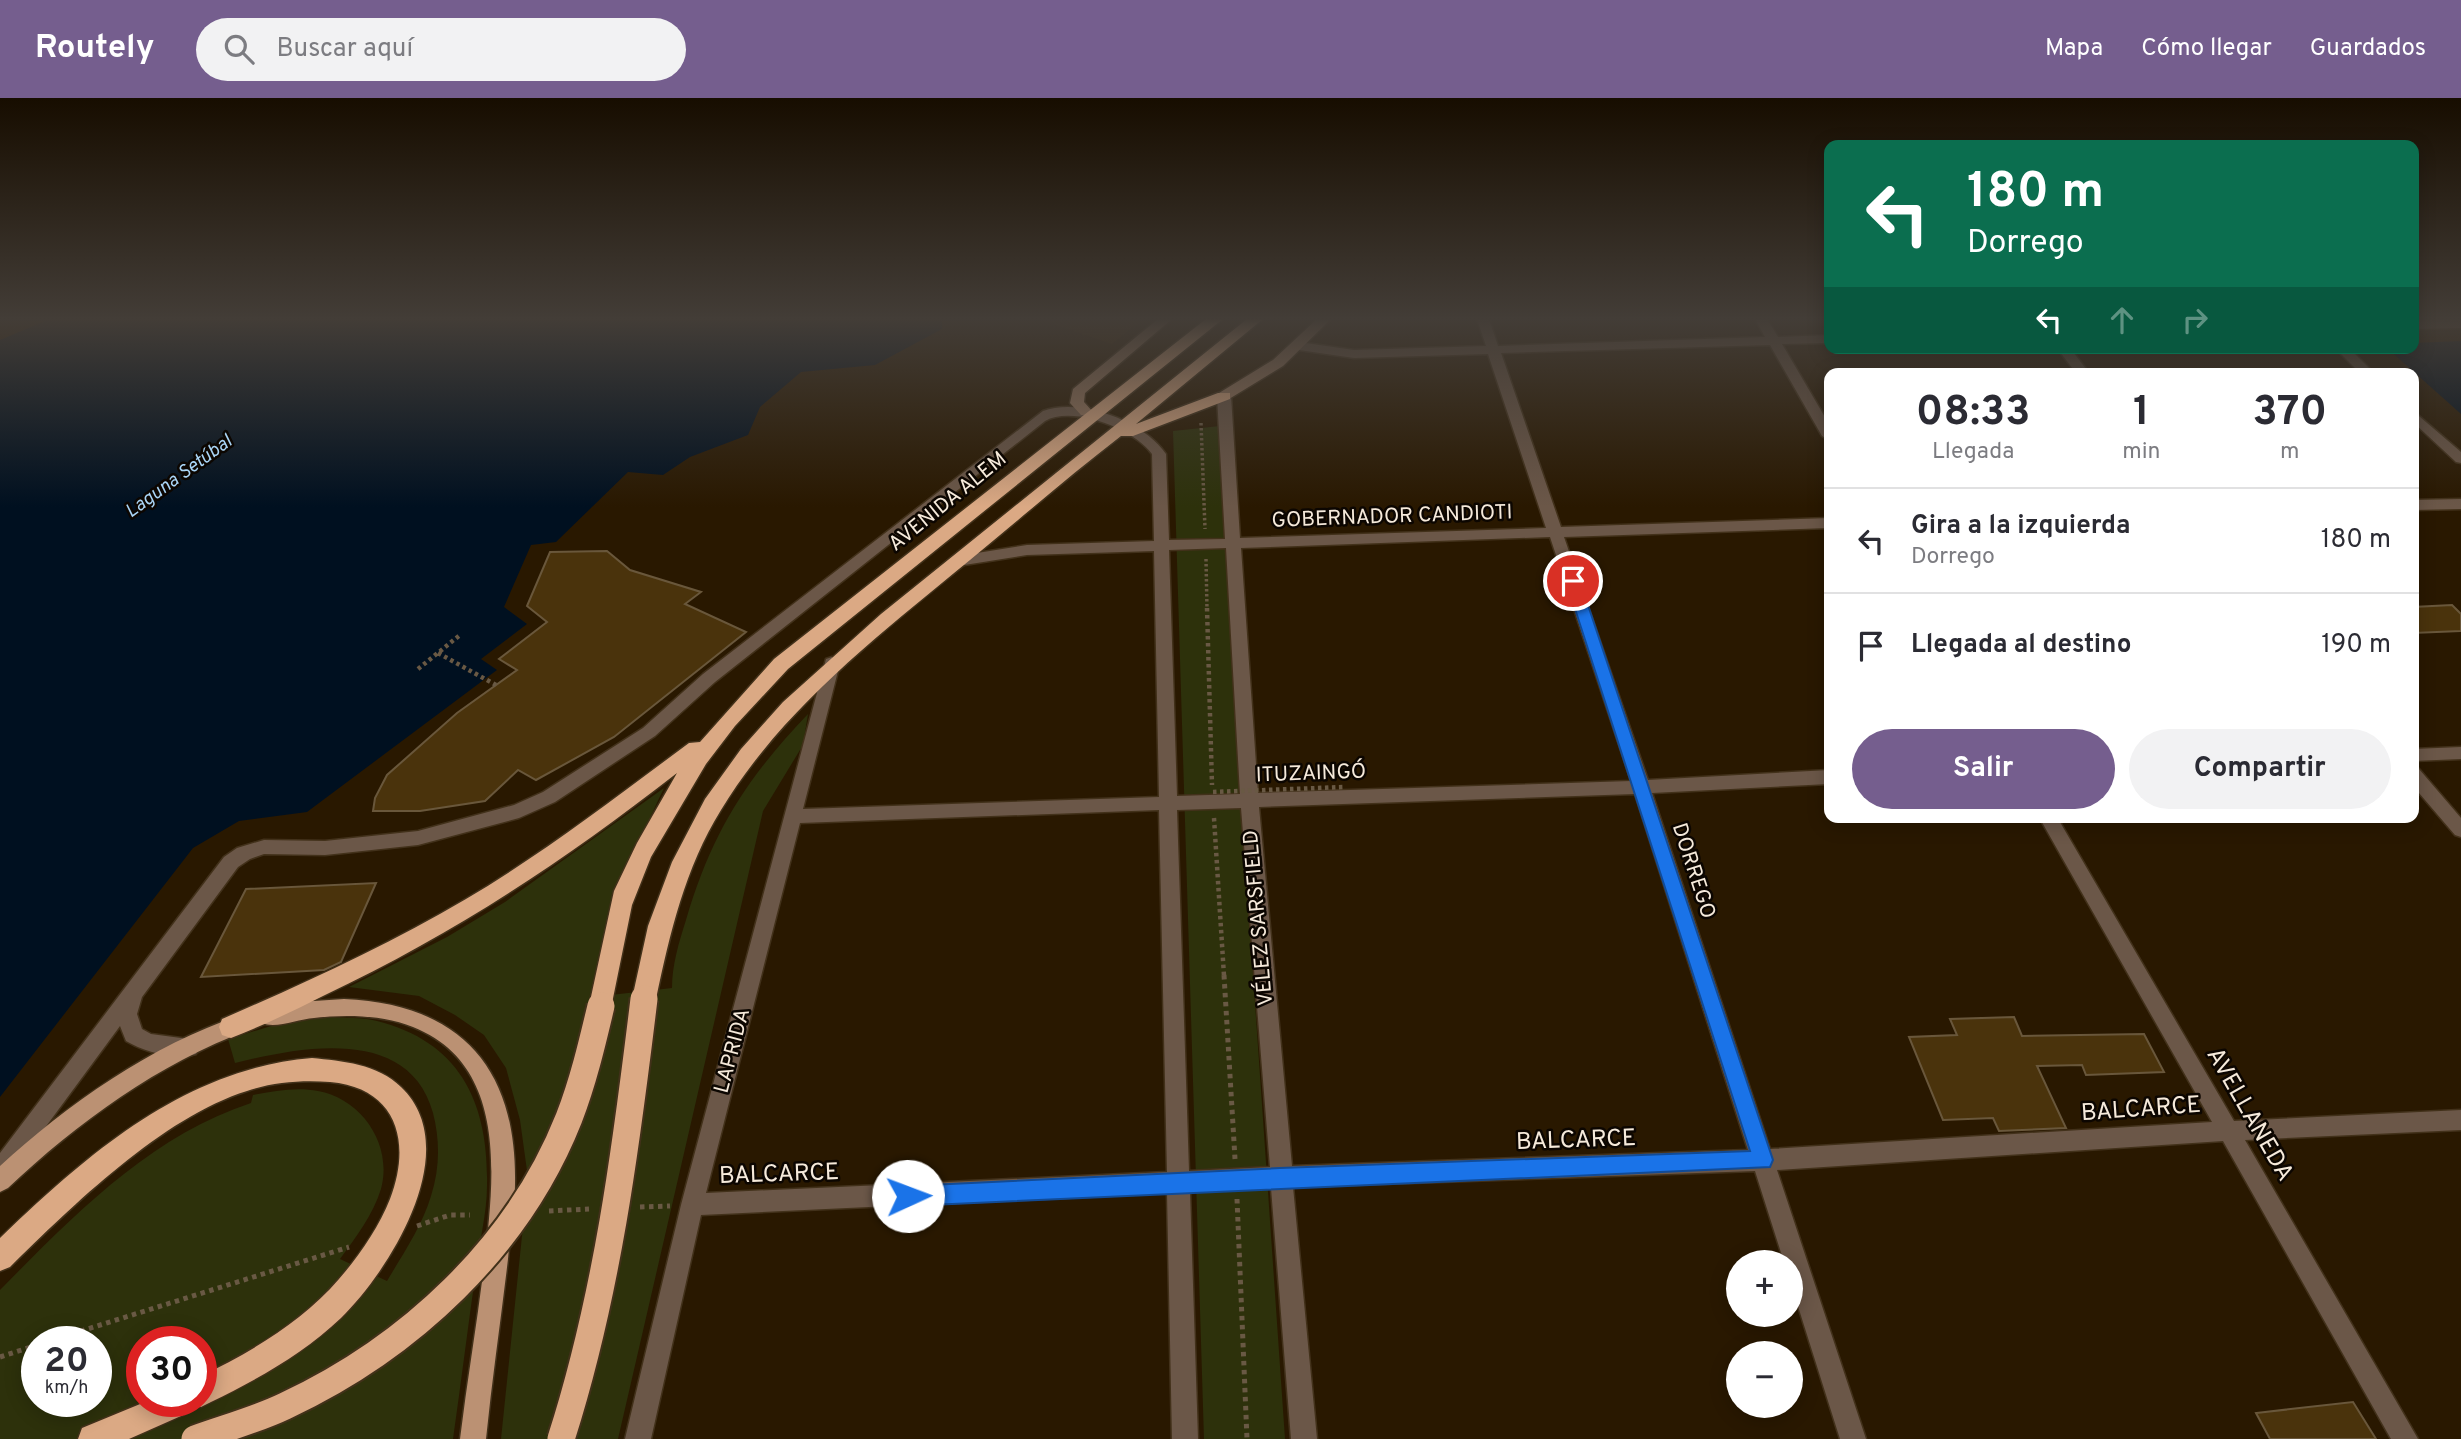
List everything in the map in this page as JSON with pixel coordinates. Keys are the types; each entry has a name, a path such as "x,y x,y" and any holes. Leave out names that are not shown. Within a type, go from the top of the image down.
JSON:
{"highway":[{"name":"AVENIDA ALEM","path":"718,732 781,664 1133,382"},
{"path":"561,1439 578,1394 612,1222 644,999 664,910 675,877 693,838 720,792 765,732 832,663 1184,382"},
{"path":"1120,433 1224,396"},
{"path":"195,1439 283,1406 351,1370 415,1325 486,1258 539,1181 563,1134 579,1092 601,1006 614,931 626,889 678,787 718,732"},
{"path":"231,1027 367,964 475,905 584,833 718,732"},
{"path":"0,1257 90,1177 147,1132 201,1099 246,1079 291,1070 336,1069 366,1077 391,1092 407,1117 413,1149 408,1185 391,1225 362,1257 329,1310 272,1353 217,1383"},
{"path":"93,1439 145,1417"}],"main road":[{"path":"0,1181 68,1120 105,1094 231,1027 310,1007 358,1007 399,1014 432,1024 452,1037 481,1077 498,1116 505,1177 473,1439"}],"street":[{"path":"1091,382 1078,392 1077,403 1120,433 1158,449 1185,1439"},
{"path":"1224,396 1248,382"},
{"name":"DORREGO","path":"1504,382 1642,787 1853,1439"},
{"path":"1797,382 1824,428"},
{"name":"VÉLEZ SARSFIELD","path":"1224,396 1249,799 1304,1439"},
{"path":"0,1171 231,862 244,853 264,847 325,848 418,838 519,811 549,797 649,732 709,678 1040,418 1058,410 1090,414"},
{"path":"2419,420 2461,459"},
{"path":"2419,505 2461,504"},
{"name":"GOBERNADOR CANDIOTI","path":"958,561 1027,550 1162,544 1824,523"},
{"name":"LAPRIDA","path":"638,1439 692,1205 795,816 832,663"},
{"path":"2419,755 2461,754"},
{"name":"ITUZAINGÓ","path":"795,816 1213,796 1249,799 1642,787 1824,777"},
{"path":"2419,781 2461,830"},
{"name":"AVELLANEDA","path":"2051,823 2405,1439"},
{"path":"138,987 127,1014 133,1035 148,1043 189,1047"},
{"name":"BALCARCE","path":"692,1205 1178,1184 1280,1177 1763,1160 2228,1131 2461,1120"}],"path":[{"path":"1201,403 1213,796 1236,1180 1247,1439"},
{"path":"418,669 460,635"},
{"path":"438,653 496,685"},
{"path":"1168,798 1344,787"},
{"path":"638,1208 692,1205"},
{"path":"544,1211 598,1209"},
{"path":"409,1228 450,1215 470,1215"},
{"path":"105,1326 362,1257"},
{"path":"0,1357 21,1350"}],"green space":[{"path":"1220,426 1244,843 1285,1439 1204,1439 1173,431"},
{"path":"808,714 803,745 763,811 618,1439 501,1439 528,1178 520,1120 506,1068 484,1035 455,1015 419,996 349,987 447,937 505,902 664,788 622,890 593,997 672,988 683,928 707,860 720,833 766,761"},
{"path":"329,1017 377,1021 406,1031 430,1044 449,1061 464,1081 475,1103 482,1129 487,1196 453,1439 0,1439 0,1290 85,1207 146,1157 214,1117 251,1103 253,1095 294,1089 318,1091 334,1096 360,1114 378,1141 384,1172 378,1199 340,1259 387,1281 417,1229 434,1186 438,1154 433,1113 420,1085 401,1066 377,1054 349,1049 290,1052 235,1063 228,1039 278,1024"}],"water":[{"name":"Laguna Setúbal","path":"0,382 790,382 760,407 748,435 690,457 663,475 628,472 556,542 531,545 504,607 527,624 481,659 497,670 307,812 239,821 193,848 0,1097"},
{"path":"2425,382 2461,382 2461,414"}],"building":[{"path":"607,551 630,570 701,592 685,604 746,632 614,737 536,780 518,770 485,801 420,811 373,811 375,798 387,775 457,713 517,670 499,659 547,622 527,606 550,552"},
{"path":"2452,605 2461,614 2461,631 2419,633 2419,607"},
{"path":"376,883 341,962 324,970 201,977 246,889"},
{"path":"2014,1017 2022,1036 2144,1034 2164,1072 2086,1075 2082,1065 2037,1066 2066,1128 1999,1131 1993,1118 1943,1120 1909,1037 1957,1035 1950,1019"},
{"path":"2353,1402 2376,1439 2270,1439 2256,1413"}],"route":[{"path":"908,1196 1280,1177 1763,1160 1573,581"}]}
